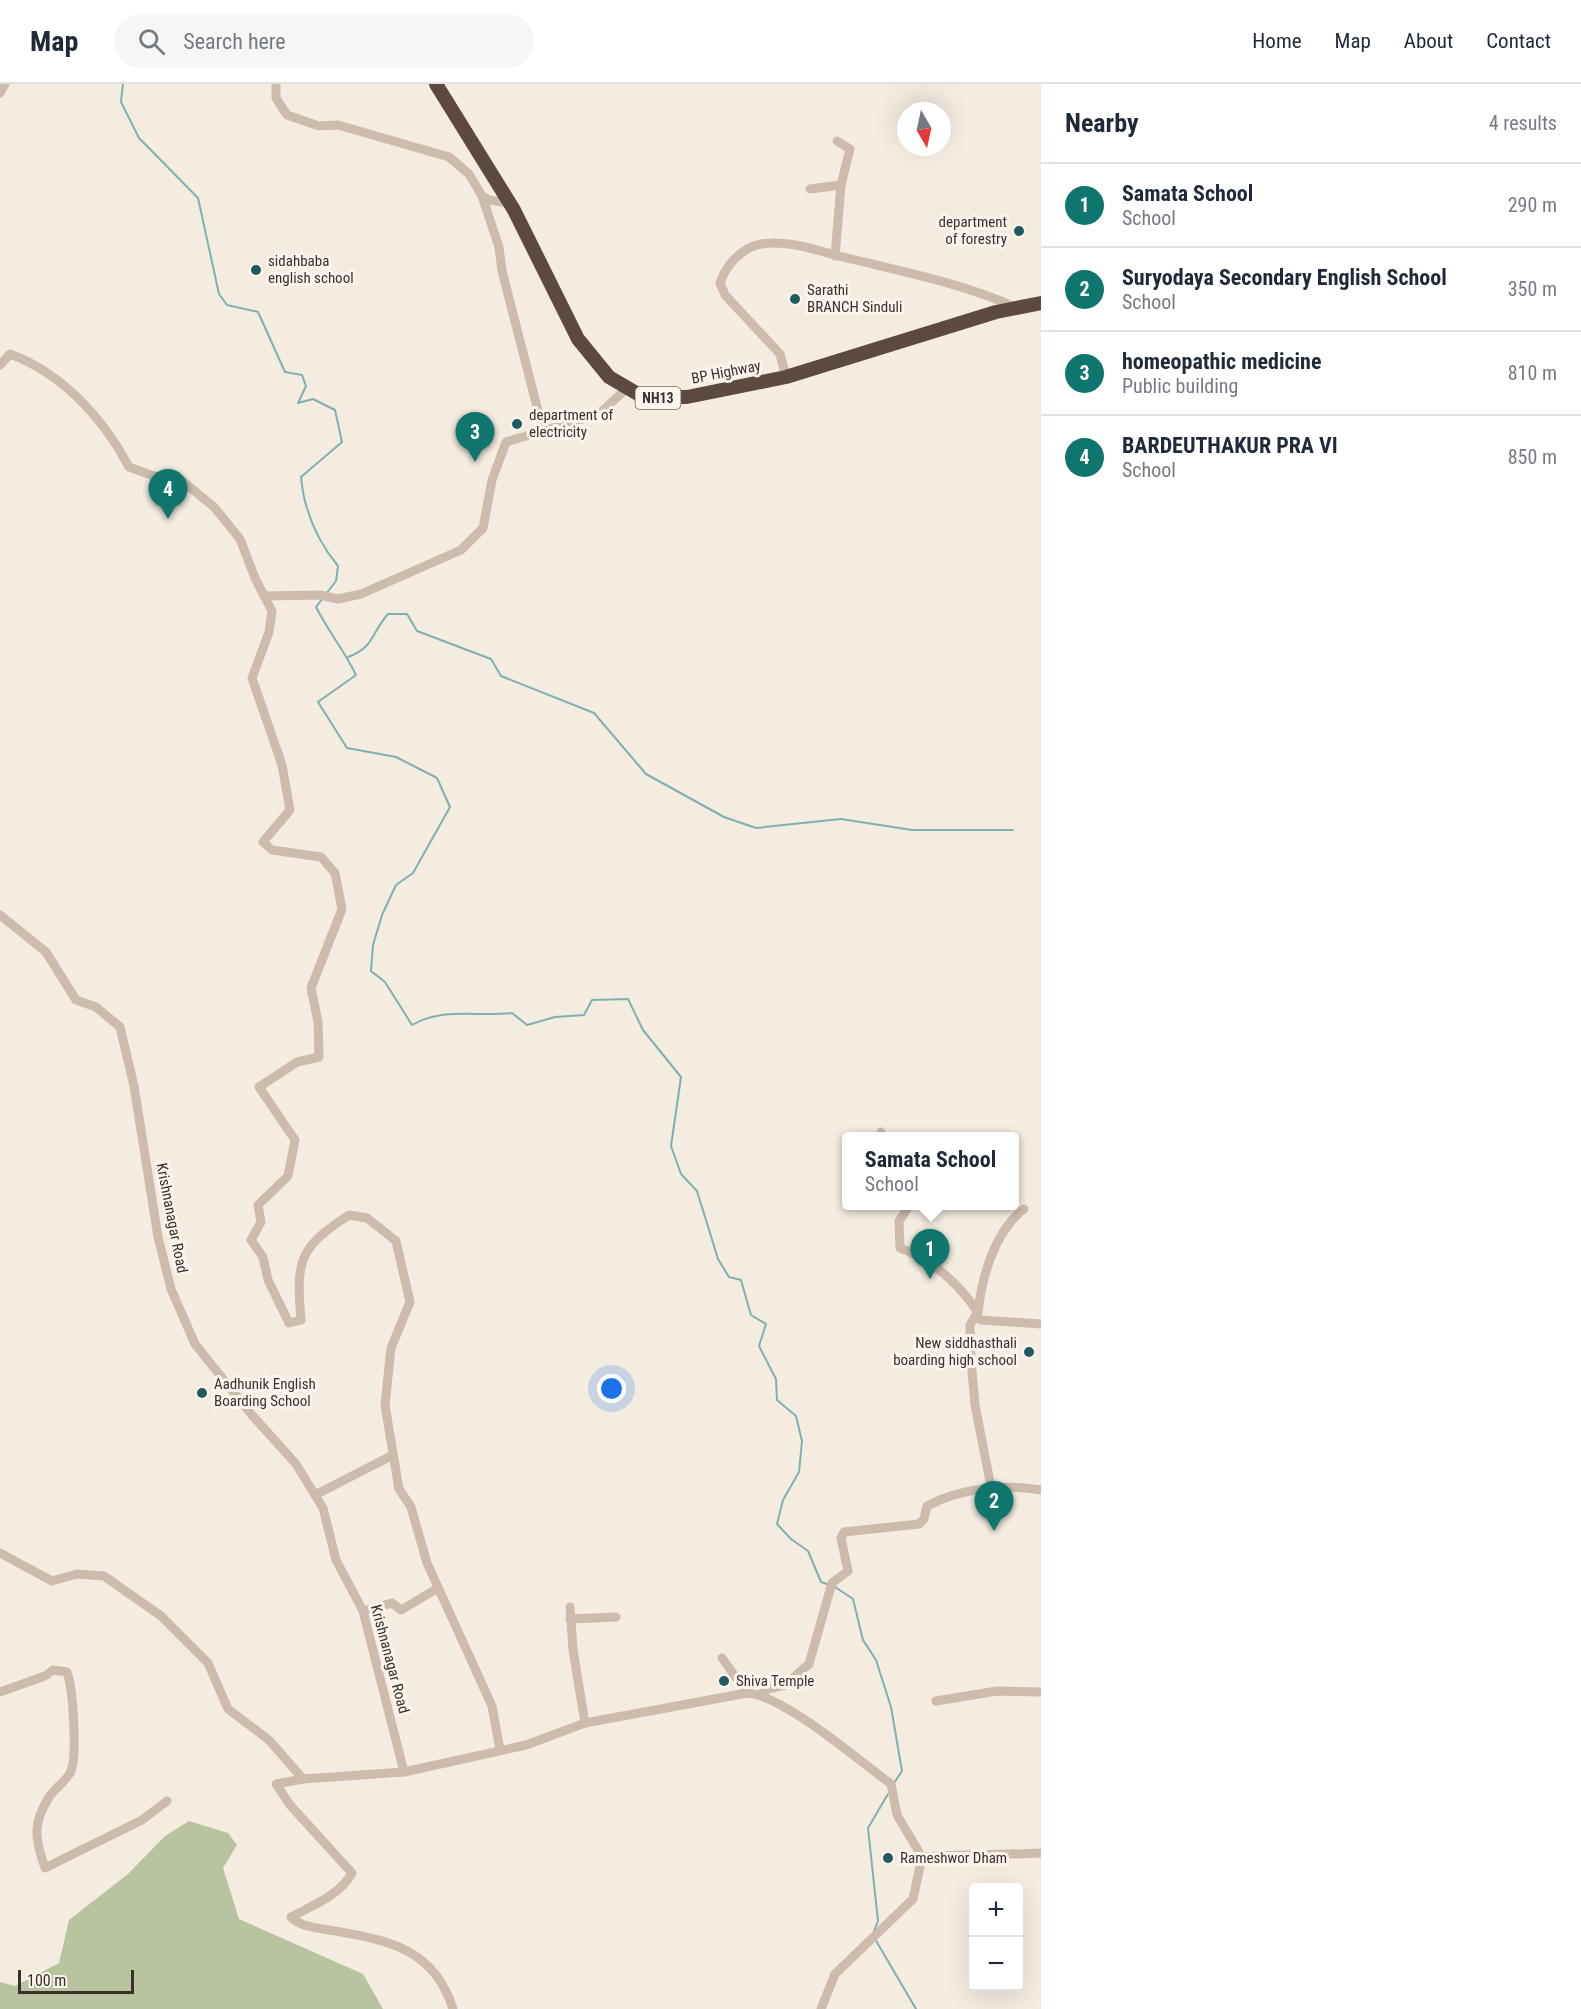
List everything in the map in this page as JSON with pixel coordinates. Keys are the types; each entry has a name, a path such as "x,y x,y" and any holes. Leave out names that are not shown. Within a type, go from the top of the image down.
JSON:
{"highway":[{"name":"BP Highway","path":"436,84 509,203 578,339 600,367 626,389 643,397 664,399 786,377 1017,308 1041,303"}],"street":[{"path":"0,93 5,84"},
{"path":"276,84 276,98 287,115 319,126 338,125 449,157 469,174 482,196 499,247 502,271 543,430"},
{"path":"835,256 841,185 850,149 837,141"},
{"path":"810,189 841,185"},
{"path":"482,196 489,200 509,203"},
{"path":"786,377 780,354 725,295 720,284 725,268 737,256 760,244 791,243 835,256 959,285 1017,308"},
{"path":"0,365 10,354 30,361 83,402 114,437 129,467 154,476 181,480 214,507 240,539 272,611 269,632 252,678 282,765 290,810 263,842 272,850 321,857 335,873 342,909 311,988 318,1022 319,1057 297,1062 259,1087 295,1140 288,1176 258,1205 261,1222 252,1240 263,1257 268,1280 289,1323 301,1320 298,1282 308,1248 326,1231 349,1215 367,1218 396,1241 410,1302 391,1348 385,1405 399,1489 411,1507 427,1563 492,1706 500,1750"},
{"path":"264,596 320,595 338,599 361,594 461,550 483,528 492,480 506,442 599,414 626,389"},
{"name":"Krishnanagar Road","path":"0,915 46,952 76,1000 96,1007 120,1027 134,1086 158,1237 171,1289 195,1344 251,1414 296,1464 323,1508 336,1560 363,1611 404,1772"},
{"path":"991,1487 973,1383 970,1325 976,1314 993,1253 1011,1218 1024,1209"},
{"path":"906,1210 899,1221 900,1248 918,1254 961,1288 981,1320 1041,1324"},
{"path":"315,1495 393,1455"},
{"path":"761,1694 768,1689 785,1685 809,1664 832,1584 848,1571 841,1538 844,1532 919,1524 924,1519 927,1506 936,1501 991,1487 1016,1486 1041,1490"},
{"path":"0,1553 52,1581 77,1574 104,1576 161,1616 208,1663 228,1710 269,1740 303,1779"},
{"path":"363,1611 392,1603 402,1610 438,1588"},
{"path":"570,1606 585,1723"},
{"path":"570,1619 616,1617"},
{"path":"722,1658 747,1693"},
{"path":"0,1692 45,1676 53,1670 67,1672 72,1685 74,1758 71,1772 49,1797 35,1832 45,1868 142,1820 167,1801"},
{"path":"936,1701 997,1691 1041,1692"},
{"path":"453,2009 435,1972 416,1954 346,1933 298,1924 291,1917 345,1886 352,1873 290,1805 276,1784 303,1779 404,1772 544,1739 585,1723 747,1693 761,1694 806,1721 891,1784 897,1815 922,1857 913,1899 835,1974 821,2009"},
{"path":"922,1857 965,1853 1001,1855 1041,1852"}],"green space":[{"path":"189,1821 228,1833 237,1845 223,1868 239,1919 363,1974 383,2009 0,2009 0,1982 15,1986 59,1963 69,1920 128,1874 165,1836"}],"waterway":[{"path":"123,84 121,102 139,138 198,198 219,294 227,305 258,312 285,372 302,375 306,386 298,403 313,399 335,410 342,442 301,477 312,524 338,566 336,581 326,594"},
{"path":"323,598 316,607 356,675 318,702 347,748 396,757 437,778 450,807 413,873 396,885 382,915 373,945 371,971 385,982 412,1025 424,1019 448,1014 512,1013 527,1025 555,1017 584,1015 592,1000 628,999 643,1030 681,1077 671,1146 681,1174 697,1191 718,1259 729,1277 741,1280 751,1315 766,1324 759,1346 776,1379 777,1400 796,1416 802,1441 799,1472 783,1500 777,1524 791,1539 808,1551 821,1582 830,1585"},
{"path":"348,657 368,644 388,614 407,614 417,631 491,659 501,676 594,713 646,774 724,817 756,828 841,819 912,830 1013,830"},
{"path":"835,1587 853,1599 863,1640 876,1660 891,1707 902,1771 894,1783"},
{"path":"874,1931 878,1921 868,1828 888,1794"},
{"path":"875,1939 916,2009"}],"place":[{"name":"department of forestry","path":"1019,231"},
{"name":"sidahbaba english school","path":"256,270"},
{"name":"Sarathi BRANCH Sinduli","path":"795,299"},
{"name":"department of electricity","path":"517,424"},
{"name":"homeopathic medicine","path":"475,462"},
{"name":"BARDEUTHAKUR PRA VI","path":"168,519"},
{"name":"Samata School","path":"930,1279"},
{"name":"New siddhasthali boarding high school","path":"1029,1352"},
{"name":"Aadhunik English Boarding School","path":"202,1393"},
{"name":"Suryodaya Secondary English School","path":"994,1531"},
{"name":"Shiva Temple","path":"724,1681"},
{"name":"Rameshwor Dham","path":"888,1858"}]}
